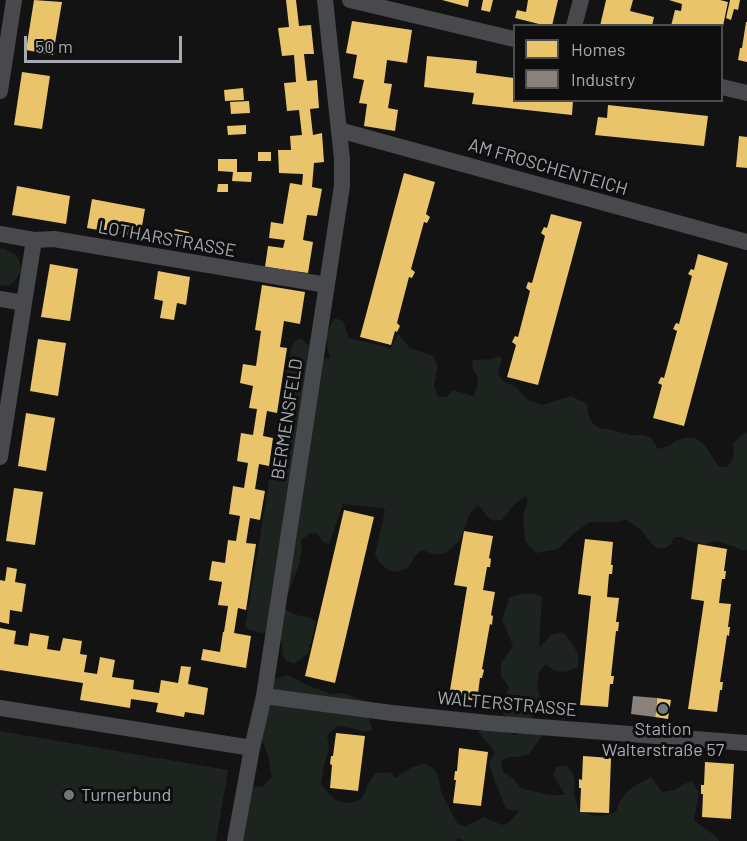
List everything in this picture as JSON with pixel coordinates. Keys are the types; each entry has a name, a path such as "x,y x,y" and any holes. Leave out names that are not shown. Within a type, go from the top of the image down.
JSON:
{"street":[{"path":"0,91 14,0"},
{"name":"BERMENSFELD","path":"235,841 264,696 342,186 342,159 325,0"},
{"path":"350,0 513,39"},
{"path":"574,24 580,0"},
{"path":"723,87 747,93"},
{"name":"AM FROSCHENTEICH","path":"339,130 747,242"},
{"name":"LOTHARSTRASSE","path":"0,234 34,240 54,239 327,285"},
{"path":"0,457 34,240"},
{"path":"0,299 24,303"},
{"name":"WALTERSTRASSE","path":"264,696 488,723 747,742"},
{"path":"0,708 252,748"}],"shaded area":[{"path":"3,248 15,254 21,269 14,282 0,286 0,249"},
{"path":"334,318 343,321 349,338 391,348 398,334 410,348 433,356 438,367 434,385 440,397 447,397 453,390 473,396 478,378 472,368 473,360 492,359 499,356 502,360 498,373 503,381 516,387 528,400 542,405 571,396 587,404 588,414 593,424 602,429 631,435 644,435 651,438 658,449 684,438 695,438 704,444 719,467 727,467 734,453 733,444 747,432 747,550 715,541 705,545 682,537 675,537 665,548 657,548 640,529 626,520 590,522 574,533 558,549 536,553 525,541 523,517 528,500 525,496 502,520 494,521 478,505 470,513 460,540 452,548 443,554 433,554 422,550 415,556 408,568 398,572 388,570 379,562 375,554 385,511 383,508 343,504 329,544 324,543 317,534 311,533 301,540 299,565 287,596 285,609 296,615 309,617 316,622 308,654 295,663 291,663 283,656 280,632 260,633 245,628 291,348 295,341 301,338 322,359 330,358 327,334"},
{"path":"532,593 542,597 539,648 551,635 563,632 578,654 578,667 564,672 554,671 546,664 539,672 537,687 540,698 532,717 542,736 529,754 501,760 503,772 514,779 520,788 550,795 565,795 553,775 556,767 567,766 573,773 574,795 579,810 594,816 616,812 619,802 627,792 651,777 662,792 675,790 692,781 699,793 694,820 719,841 464,841 458,838 456,841 230,841 253,787 263,786 272,777 268,755 261,738 273,679 288,675 330,694 344,693 365,701 372,730 365,732 338,726 327,735 329,749 321,784 335,800 349,803 360,800 376,773 391,772 395,778 424,763 433,768 438,775 441,792 457,823 465,827 484,817 502,825 508,823 519,811 506,809 489,762 495,752 478,731 507,730 515,735 522,731 504,715 501,708 509,687 501,676 501,663 513,646 502,620 509,598"},
{"path":"0,731 228,770 216,841 0,841"}],"building: Homes":[{"path":"34,0 62,2 53,55 26,50"},
{"path":"286,0 296,0 299,26 311,25 314,54 304,54 307,81 317,80 319,108 310,109 313,135 322,133 324,162 314,163 312,187 322,189 317,216 307,215 303,240 313,242 308,273 265,267 268,246 283,248 285,240 269,238 271,222 283,224 290,183 302,185 303,174 279,173 278,150 291,150 290,136 302,135 299,110 287,111 284,83 296,82 294,55 282,56 278,28 289,27"},
{"path":"442,0 469,0 468,7"},
{"path":"483,0 493,0 490,12 481,10"},
{"path":"528,0 558,0 552,24 539,24 515,18 517,10 526,12"},
{"path":"606,0 633,0 630,11 654,17 652,24 600,24"},
{"path":"669,0 728,2 723,26 723,24 672,24 675,10 681,11 682,4"},
{"path":"730,0 740,0 738,10 734,9 731,20 726,18"},
{"path":"352,21 412,30 407,63 387,60 384,83 392,84 388,108 398,110 395,131 364,126 367,104 359,103 364,80 353,78 357,55 346,53"},
{"path":"747,22 747,62 738,60"},
{"path":"427,56 477,61 476,73 513,78 513,102 573,102 572,115 472,104 474,93 424,87"},
{"path":"22,72 50,76 42,129 14,125"},
{"path":"243,88 244,100 225,101 224,90"},
{"path":"249,101 250,113 231,114 230,102"},
{"path":"608,105 708,116 704,146 595,135 598,117 607,118"},
{"path":"246,125 246,134 228,135 227,126"},
{"path":"739,136 747,137 747,168 736,167"},
{"path":"258,152 271,152 271,161 258,161"},
{"path":"218,159 237,159 237,172 252,172 251,182 232,181 233,172 218,171"},
{"path":"404,173 435,182 426,214 430,217 427,223 424,222 411,269 415,272 412,278 409,277 397,323 400,326 397,332 395,331 391,345 360,337"},
{"path":"218,184 228,184 228,192 217,192"},
{"path":"17,186 70,196 66,224 12,215"},
{"path":"92,199 145,209 140,237 87,228"},
{"path":"551,214 582,222 538,385 507,377 516,345 512,342 515,336 518,337 530,291 526,288 528,282 532,283 545,236 541,233 544,227 547,228"},
{"path":"175,229 189,232 186,245 172,243"},
{"path":"698,254 728,263 684,426 653,418 662,385 658,383 661,377 664,378 677,331 673,329 676,323 679,324 692,276 688,274 691,269 694,270"},
{"path":"50,264 78,269 70,321 41,317"},
{"path":"158,271 190,277 186,305 177,303 174,320 160,318 163,301 154,299"},
{"path":"262,285 305,292 300,324 284,321 280,347 287,348 277,413 267,411 263,436 273,438 269,466 259,464 255,489 265,491 260,520 250,518 246,543 256,544 246,610 238,608 234,633 251,636 246,668 201,660 203,649 220,652 224,632 228,606 218,605 222,582 209,580 212,561 225,563 228,540 236,541 240,516 229,514 233,486 244,488 248,463 237,461 241,433 253,435 257,409 249,408 253,386 240,383 243,364 256,366 261,331 255,330"},
{"path":"38,339 66,343 58,396 30,391"},
{"path":"26,413 55,418 46,471 18,466"},
{"path":"14,488 43,492 35,545 6,541"},
{"path":"344,510 374,517 335,683 305,676"},
{"path":"464,531 493,536 489,558 491,559 490,567 487,567 483,590 495,592 491,615 493,616 477,701 449,696 467,587 454,585"},
{"path":"585,539 613,542 611,565 613,565 612,574 609,574 607,597 619,598 616,622 619,622 611,676 614,676 613,684 610,684 608,707 580,705 591,596 578,594"},
{"path":"698,544 727,549 725,579 722,579 719,603 731,604 728,627 730,627 717,712 688,709 704,601 691,599"},
{"path":"7,567 17,569 15,582 26,584 22,612 10,610 9,624 0,622 0,580 5,581"},
{"path":"0,628 16,631 14,644 28,646 30,633 49,636 47,649 60,651 63,638 82,641 80,654 87,655 84,672 97,674 100,657 115,660 112,677 134,680 133,689 159,693 161,680 178,683 181,666 191,667 188,684 208,688 204,715 185,712 184,717 156,712 158,703 131,699 130,708 80,700 83,683 0,670"},
{"name":"Station Walterstraße 57","path":"657,698 671,700 668,719 655,717"},
{"path":"336,733 365,736 358,791 330,788 332,765 330,764"},
{"path":"459,748 488,752 481,806 453,803"},
{"path":"583,756 611,758 609,813 580,812 579,779 582,780"},
{"path":"705,762 734,764 731,819 702,817 701,785 704,785"}],"building: Industry":[{"path":"633,696 657,698 655,717 631,714"}],"place":[{"name":"Station Walterstraße 57","path":"663,709"},
{"name":"Turnerbund","path":"69,795"}]}
